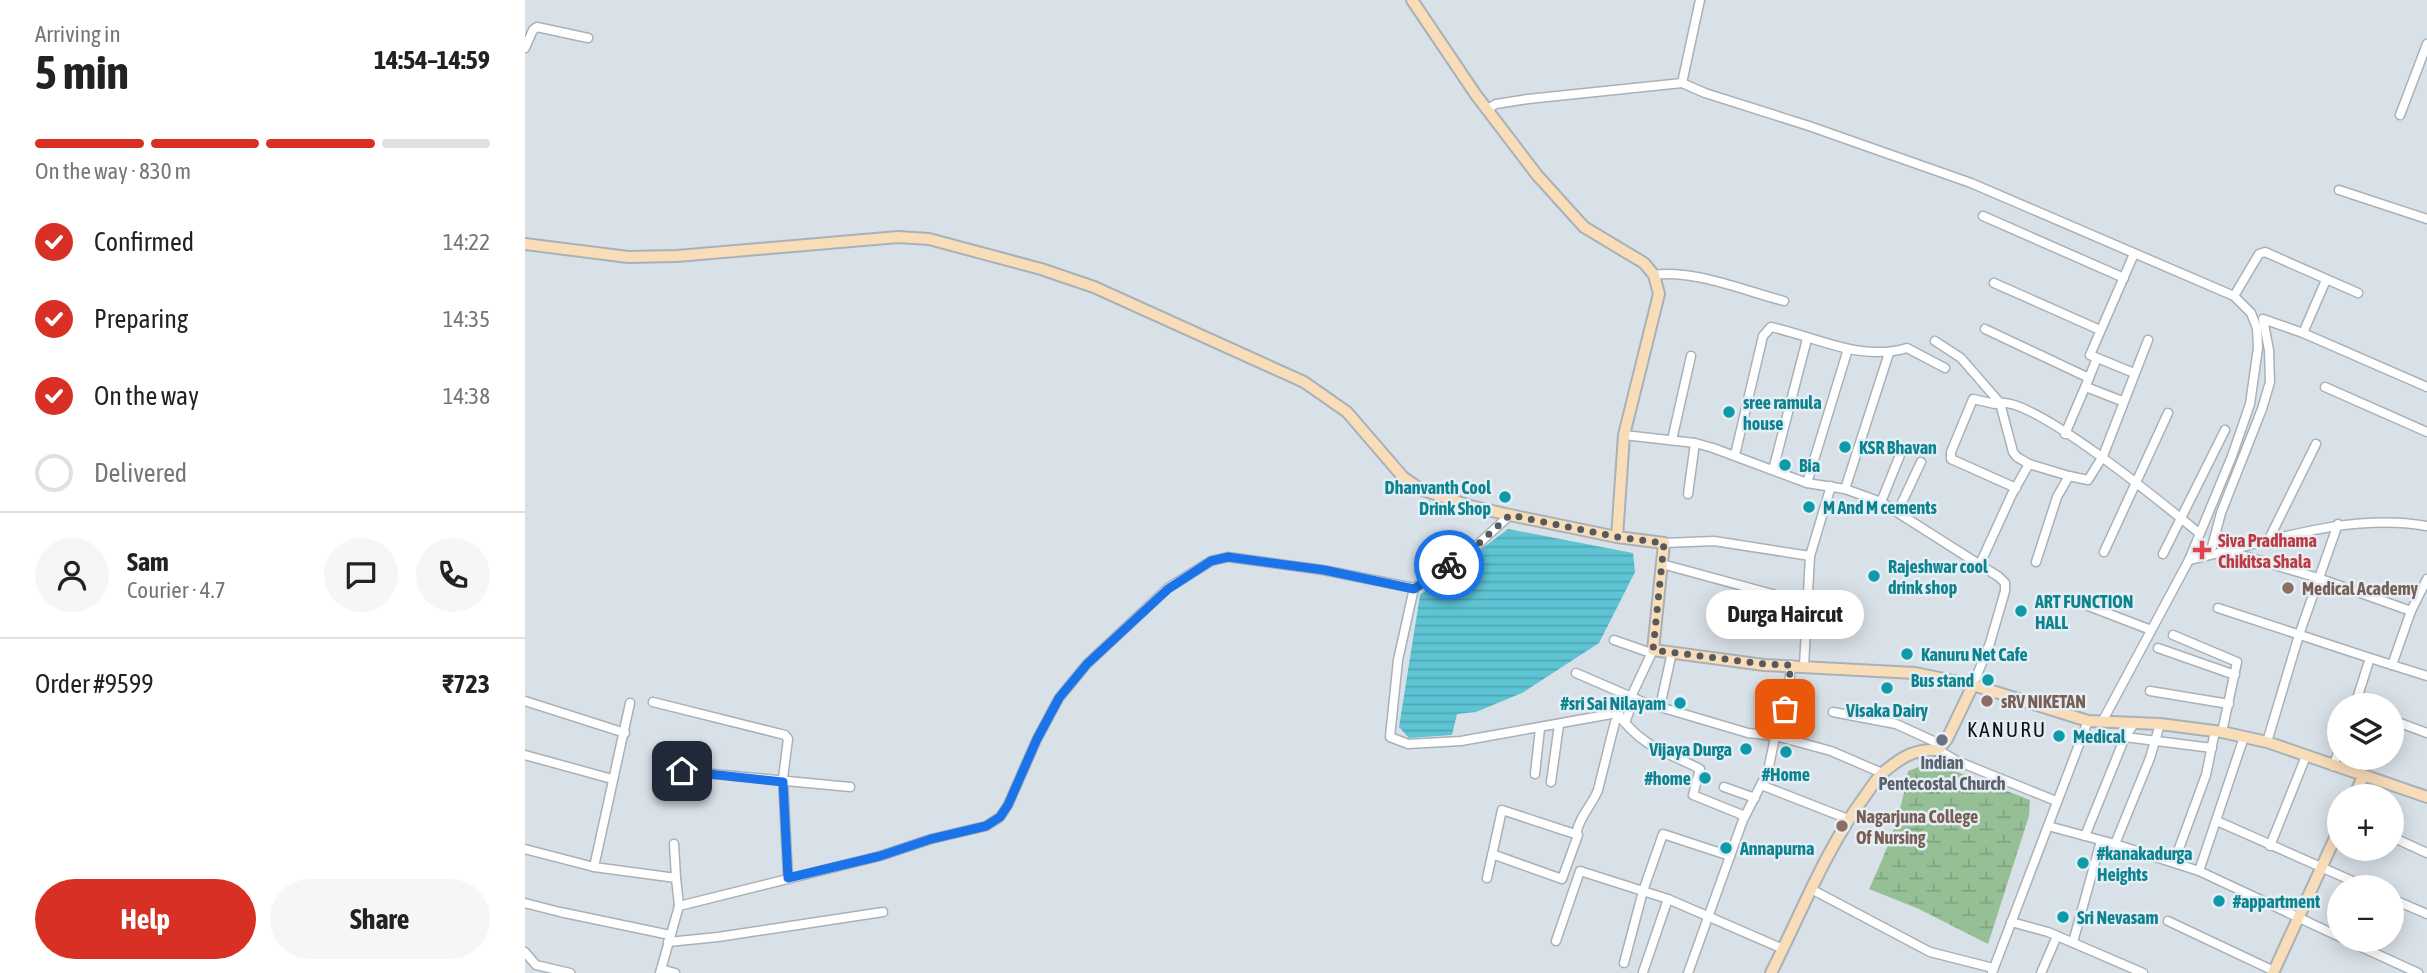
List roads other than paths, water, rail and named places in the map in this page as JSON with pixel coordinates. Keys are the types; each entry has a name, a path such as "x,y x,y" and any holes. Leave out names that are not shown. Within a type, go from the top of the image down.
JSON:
{"main road":[{"path":"1412,0 1487,109 1537,175 1584,227 1644,264 1654,275 1659,294 1624,435 1617,537"},
{"path":"525,244 628,257 653,257 898,237 929,239 1041,269 1094,287 1304,382 1347,412 1403,477 1420,489 1470,506 1510,515 1617,537 1664,543 1652,651 1764,664 1915,673 1973,685 2088,721 2160,724 2215,738 2245,737 2327,764"},
{"path":"1770,973 1848,819 1882,773 1910,753 1940,747 1947,739 1973,685"},
{"path":"2344,770 2427,797"},
{"path":"2360,784 2363,777"},
{"path":"2273,972 2327,857"}],"street":[{"path":"1682,83 1700,0"},
{"path":"525,48 534,27 588,38"},
{"path":"2400,115 2427,44"},
{"path":"1487,109 1496,104 1528,99 1682,83 1971,183 2133,258 2234,296 2257,316 2427,387"},
{"path":"2339,191 2427,219"},
{"path":"1983,216 2126,274"},
{"path":"2234,296 2259,254 2265,252 2358,293"},
{"path":"2133,258 2090,355 2134,373"},
{"path":"1654,275 1670,272 1784,301"},
{"path":"2303,333 2326,280"},
{"path":"1994,284 2099,330"},
{"path":"2102,722 2192,559 2199,533 2232,456 2250,404 2258,348 2257,316"},
{"path":"2208,555 2270,382 2269,350 2257,316"},
{"path":"1735,454 1766,330 1771,327 1848,349 1889,353 1907,348 1945,368"},
{"path":"1985,329 2089,378"},
{"path":"1773,470 1807,339"},
{"path":"1935,341 1961,358 2000,403 2013,452 2017,457 2029,464 2088,480 2103,456 2122,401 2148,340"},
{"path":"1807,483 1848,349"},
{"path":"1845,489 1889,353"},
{"path":"1672,440 1691,356"},
{"path":"2065,433 2097,358"},
{"path":"2086,387 2122,401"},
{"path":"2325,387 2427,432"},
{"path":"2017,488 1951,459 1951,452 1973,399 1994,404 2006,402 2024,408 2103,456 2199,533"},
{"path":"2104,551 2168,413"},
{"path":"2163,554 2225,430"},
{"path":"1624,435 1696,443 1735,454 1807,483 1845,489 1881,502 1980,564 2005,583 2005,591 1990,643 1973,685"},
{"path":"1688,494 1696,443"},
{"path":"2269,539 2316,444"},
{"path":"1881,502 1900,455"},
{"path":"1898,511 1921,462"},
{"path":"1980,564 2029,464"},
{"path":"2036,562 2057,497 2069,476"},
{"path":"1804,666 1810,556 1831,486"},
{"path":"1510,515 1475,547 1414,589 1398,660 1390,737 1408,744 1461,741 1621,718 1654,747 1700,769 1693,795 1745,816"},
{"path":"2192,559 2338,524 2397,521 2427,526"},
{"path":"2267,742 2299,635 2338,524"},
{"path":"1664,543 1714,541 1810,556"},
{"path":"2228,551 2318,578 2411,611"},
{"path":"679,906 880,856 931,839 986,826 1000,817 1059,698 1087,664 1168,589 1211,561 1228,557 1324,570 1414,589"},
{"path":"1662,564 1783,597 1807,600"},
{"path":"2392,665 2411,611 2427,579"},
{"path":"2078,602 2151,630"},
{"path":"2218,608 2427,676"},
{"path":"2173,635 2235,660 2238,664 2229,704 2174,862"},
{"path":"1492,854 1562,879 1582,815 1598,790 1615,722 1621,718 1652,651 1614,640"},
{"path":"2158,649 2235,675"},
{"path":"1660,707 1672,652"},
{"path":"2359,693 2370,658"},
{"path":"1688,973 1745,816 1768,771 1788,695 1791,665"},
{"path":"1576,673 1630,699 1748,733 1776,736 1831,751 1882,773"},
{"path":"2150,691 2229,704"},
{"path":"525,701 625,733"},
{"path":"653,702 782,733 788,739 783,782 788,878"},
{"path":"594,867 630,703"},
{"path":"1833,712 1896,724 1940,747 1958,761 2056,802"},
{"path":"1811,889 1930,952 1992,971 2088,721"},
{"path":"2085,836 2126,737 2135,722"},
{"path":"2115,844 2150,758 2160,724"},
{"path":"2404,724 2427,733"},
{"path":"1551,782 1559,725"},
{"path":"1535,774 1540,728"},
{"path":"2126,737 2154,740 2215,738"},
{"path":"2199,871 2245,737"},
{"path":"525,755 612,779"},
{"path":"2270,846 2306,756"},
{"path":"682,771 850,787"},
{"path":"1761,785 1848,819"},
{"path":"1724,787 1755,798"},
{"path":"1487,878 1502,810 1576,834"},
{"path":"2217,821 2338,875"},
{"path":"2048,826 2199,871 2327,931"},
{"path":"1624,963 1643,891 1663,834 1730,856"},
{"path":"2073,943 2101,841"},
{"path":"2404,842 2427,853"},
{"path":"674,844 679,906 661,971 675,973"},
{"path":"525,849 594,867 676,878"},
{"path":"1567,867 1668,900 1783,949"},
{"path":"1556,941 1580,871"},
{"path":"1643,972 1668,900"},
{"path":"525,903 669,939 718,937 883,912"},
{"path":"2404,904 2427,914"},
{"path":"2168,921 2273,972"},
{"path":"2011,922 2057,936 2143,973"},
{"path":"2041,973 2057,936"},
{"path":"525,952 536,965 570,973"},
{"path":"2372,952 2418,973"}],"water":[{"path":"1508,529 1633,553 1635,572 1599,643 1522,693 1476,712 1457,714 1452,735 1409,738 1399,727 1420,595"}],"place":[{"name":"sree ramula house","path":"1729,412"},
{"name":"KSR Bhavan","path":"1845,447"},
{"name":"Bia","path":"1785,465"},
{"name":"Dhanvanth Cool Drink Shop","path":"1505,497"},
{"name":"M And M cements","path":"1809,507"},
{"name":"Siva Pradhama Chikitsa Shala","path":"2202,550"},
{"name":"Rajeshwar cool drink shop","path":"1874,576"},
{"name":"Medical Academy","path":"2288,588"},
{"name":"ART FUNCTION HALL","path":"2021,611"},
{"name":"Kanuru Net Cafe","path":"1907,654"},
{"name":"Bus stand","path":"1988,680"},
{"name":"Visaka Dairy","path":"1887,688"},
{"name":"sRV NIKETAN","path":"1987,701"},
{"name":"#sri Sai Nilayam","path":"1680,703"},
{"name":"Durga Haircut","path":"1785,709"},
{"name":"Medical","path":"2059,736"},
{"name":"Indian Pentecostal Church","path":"1942,740"},
{"name":"Vijaya Durga","path":"1746,749"},
{"name":"#Home","path":"1786,752"},
{"name":"#home","path":"1705,778"},
{"name":"Nagarjuna College Of Nursing","path":"1842,826"},
{"name":"Annapurna","path":"1726,848"},
{"name":"#kanakadurga Heights","path":"2083,863"},
{"name":"#appartment","path":"2219,901"},
{"name":"Sri Nevasam","path":"2063,917"}],"district":[{"name":"KANURU","path":"2007,729"}]}
